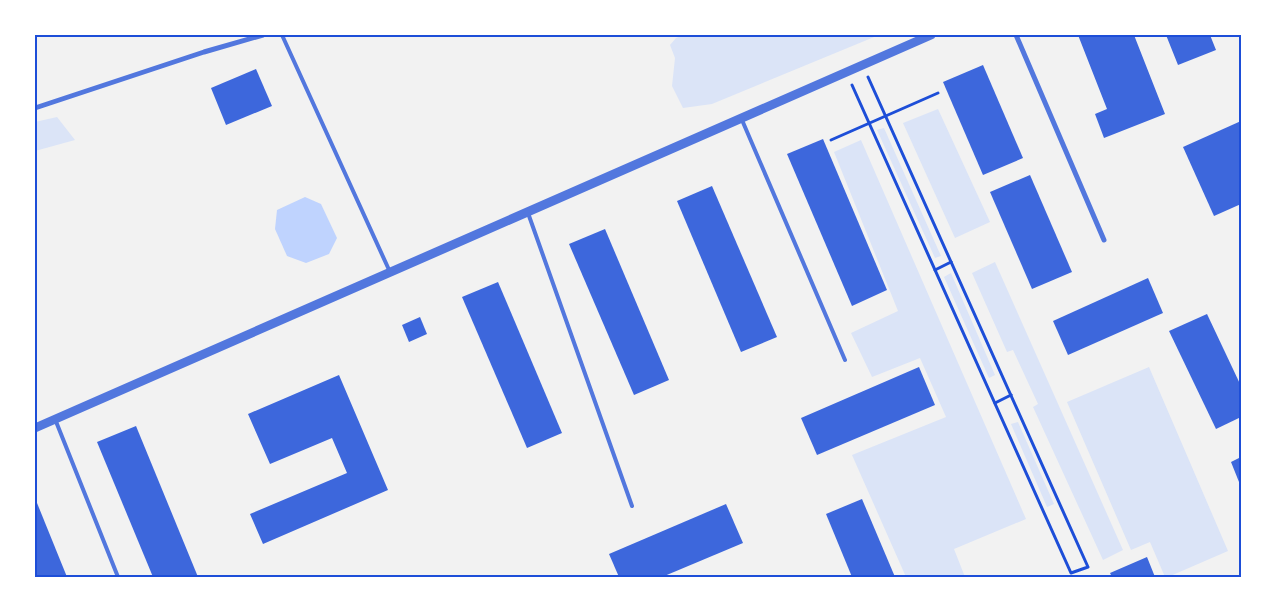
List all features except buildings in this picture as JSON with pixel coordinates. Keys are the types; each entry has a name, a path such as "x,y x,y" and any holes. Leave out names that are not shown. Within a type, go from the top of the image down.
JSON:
{"street":[{"path":"35,108 204,52 263,35"},
{"path":"35,428 742,120 931,35"},
{"path":"1016,35 1104,240"}],"lane":[{"path":"282,35 391,273"},
{"path":"742,120 845,360"},
{"path":"528,213 632,506"},
{"path":"55,419 118,577"}],"path":[{"path":"846,73 1071,574 1088,567 863,66"},
{"path":"831,140 938,93"},
{"path":"935,270 951,262"},
{"path":"994,403 1011,396"}],"shaded area":[{"path":"684,35 879,35 712,104 683,108 672,86 675,58 670,45 676,38"},
{"path":"938,109 990,222 955,238 903,123"},
{"path":"57,117 75,140 35,151 35,122"},
{"path":"884,128 941,256 935,258 877,130"},
{"path":"861,140 1026,519 954,549 965,577 906,577 852,455 946,417 920,358 872,377 851,333 898,311 834,152"},
{"path":"995,262 1123,550 1103,560 1033,407 1038,404 1013,350 1007,352 972,273"},
{"path":"951,273 995,375 989,378 944,277"},
{"path":"1149,367 1228,551 1168,577 1165,577 1150,542 1131,550 1067,402"},
{"path":"1018,422 1054,504 1047,507 1011,424"}],"water":[{"path":"305,197 321,204 337,238 329,254 306,263 287,256 275,229 277,210"}]}
